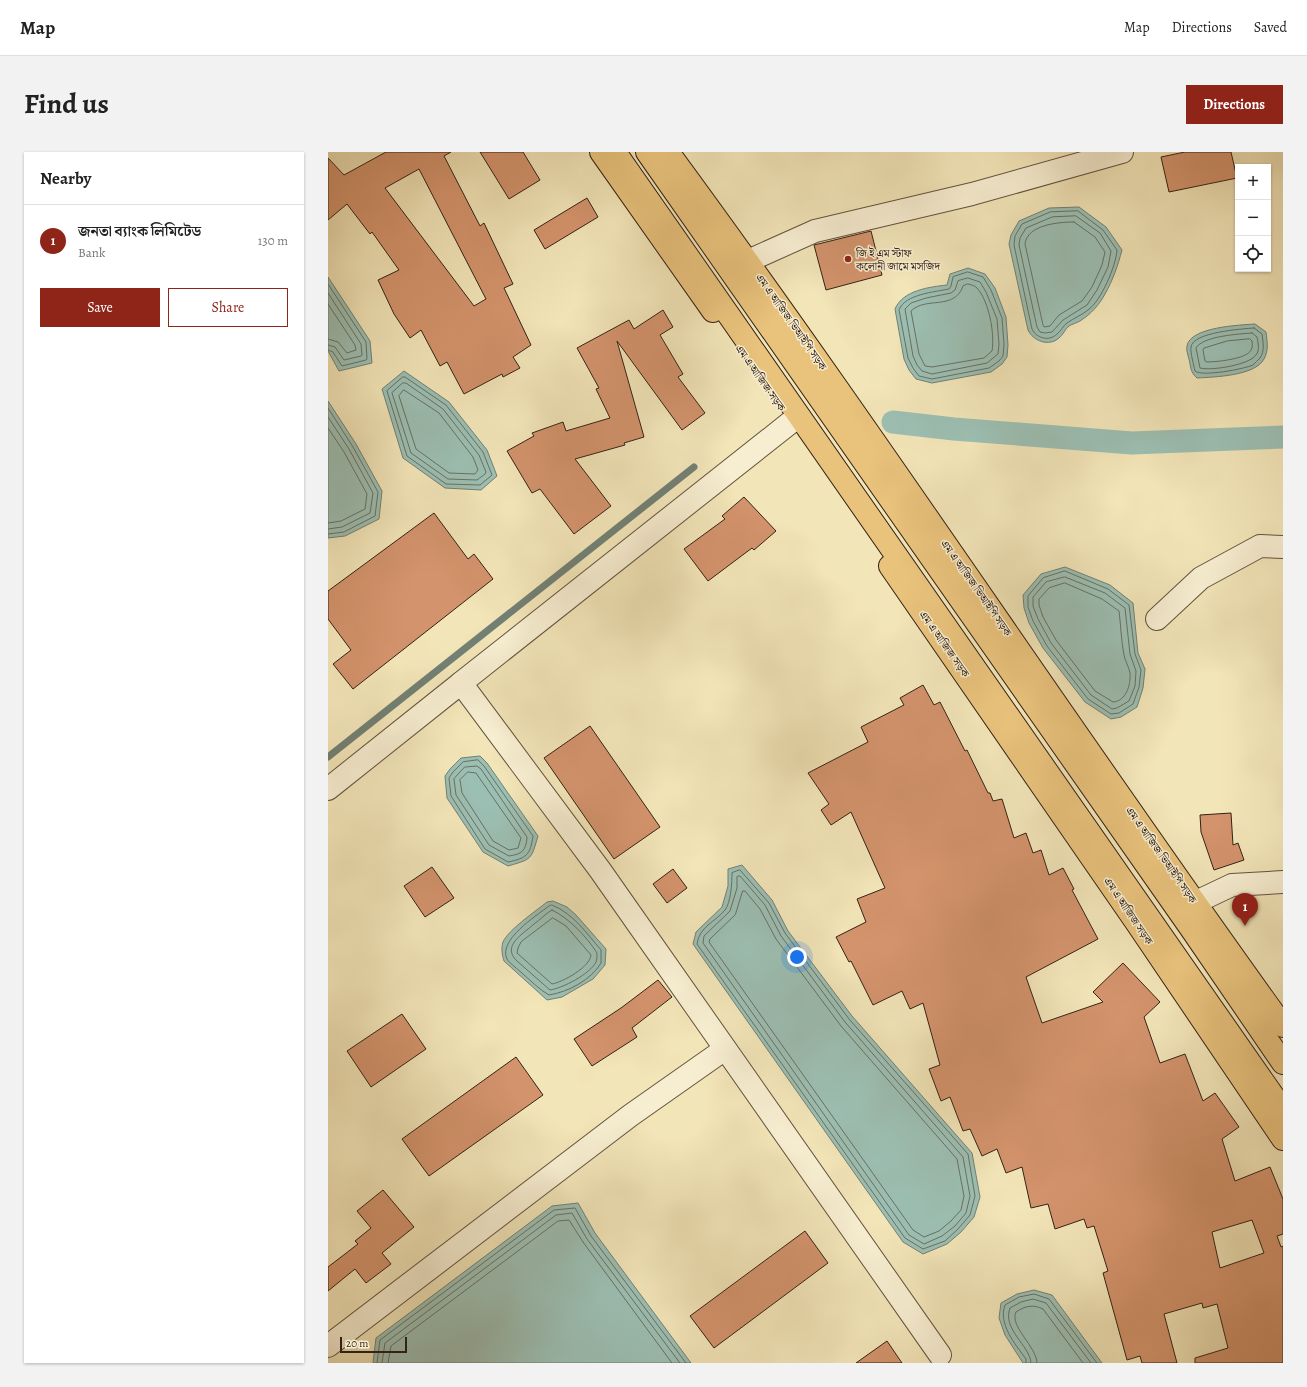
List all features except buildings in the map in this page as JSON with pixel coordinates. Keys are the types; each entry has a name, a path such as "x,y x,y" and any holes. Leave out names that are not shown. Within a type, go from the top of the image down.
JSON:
{"main road":[{"name":"এম এ আজিজ সড়ক","path":"601,152 791,422 1060,811 1283,1139"},
{"path":"615,152 1283,1110"},
{"path":"647,152 1182,916 1283,1063"},
{"name":"এম এ আজিজ ভিআইপি সড়ক","path":"668,152 748,261 1194,903 1283,1026"}],"street":[{"path":"748,261 815,231 972,194 1122,152"},
{"path":"328,789 791,422"},
{"path":"1157,619 1201,578 1260,546 1283,547"},
{"path":"461,683 600,870 940,1355"},
{"path":"1194,903 1232,885 1283,882"},
{"path":"328,1346 631,1115 725,1049"}],"water":[{"path":"1079,207 1106,227 1122,250 1108,289 1094,309 1080,321 1069,326 1055,341 1042,342 1030,334 1028,330 1009,244 1011,235 1019,221 1049,208"},
{"path":"968,268 985,274 995,288 1006,317 1008,345 1007,357 1002,364 991,372 932,383 916,379 909,370 904,359 895,309 904,298 910,294 925,288 947,285 950,274"},
{"path":"328,277 370,341 372,363 339,371 328,351"},
{"path":"1255,324 1266,332 1267,339 1267,352 1259,365 1243,372 1213,377 1197,378 1193,374 1187,351 1187,346 1190,340 1197,335 1216,328"},
{"path":"404,371 449,402 487,450 497,476 481,490 445,488 403,458 382,389"},
{"path":"328,401 356,444 382,491 379,519 345,536 328,538"},
{"path":"1065,567 1110,585 1133,603 1138,653 1145,669 1143,688 1137,707 1121,717 1111,719 1085,702 1043,648 1029,623 1024,608 1023,595 1041,574"},
{"path":"480,756 487,763 538,836 532,854 522,862 508,866 483,852 447,798 445,776 450,769 461,758"},
{"path":"742,865 772,900 788,931 852,1016 972,1153 980,1197 974,1217 961,1232 947,1244 923,1254 903,1242 693,944 696,932 722,907 728,886 728,869"},
{"path":"553,901 567,907 576,915 606,949 605,965 593,979 562,997 547,1000 504,961 502,947 506,937 516,926 547,902"},
{"path":"578,1203 595,1233 691,1363 373,1363 376,1338 552,1206"},
{"path":"1034,1290 1052,1295 1102,1363 1023,1363 1005,1335 999,1318 1001,1303 1017,1294"}],"waterway":[{"path":"893,422 954,429 1132,443 1283,437"},
{"path":"328,757 694,467"}],"place":[{"name":"জি ই এম স্টাফ কলোনী জামে মসজিদ","path":"848,259"},
{"name":"জনতা ব্যাংক লিমিটেড","path":"1245,926"}]}
